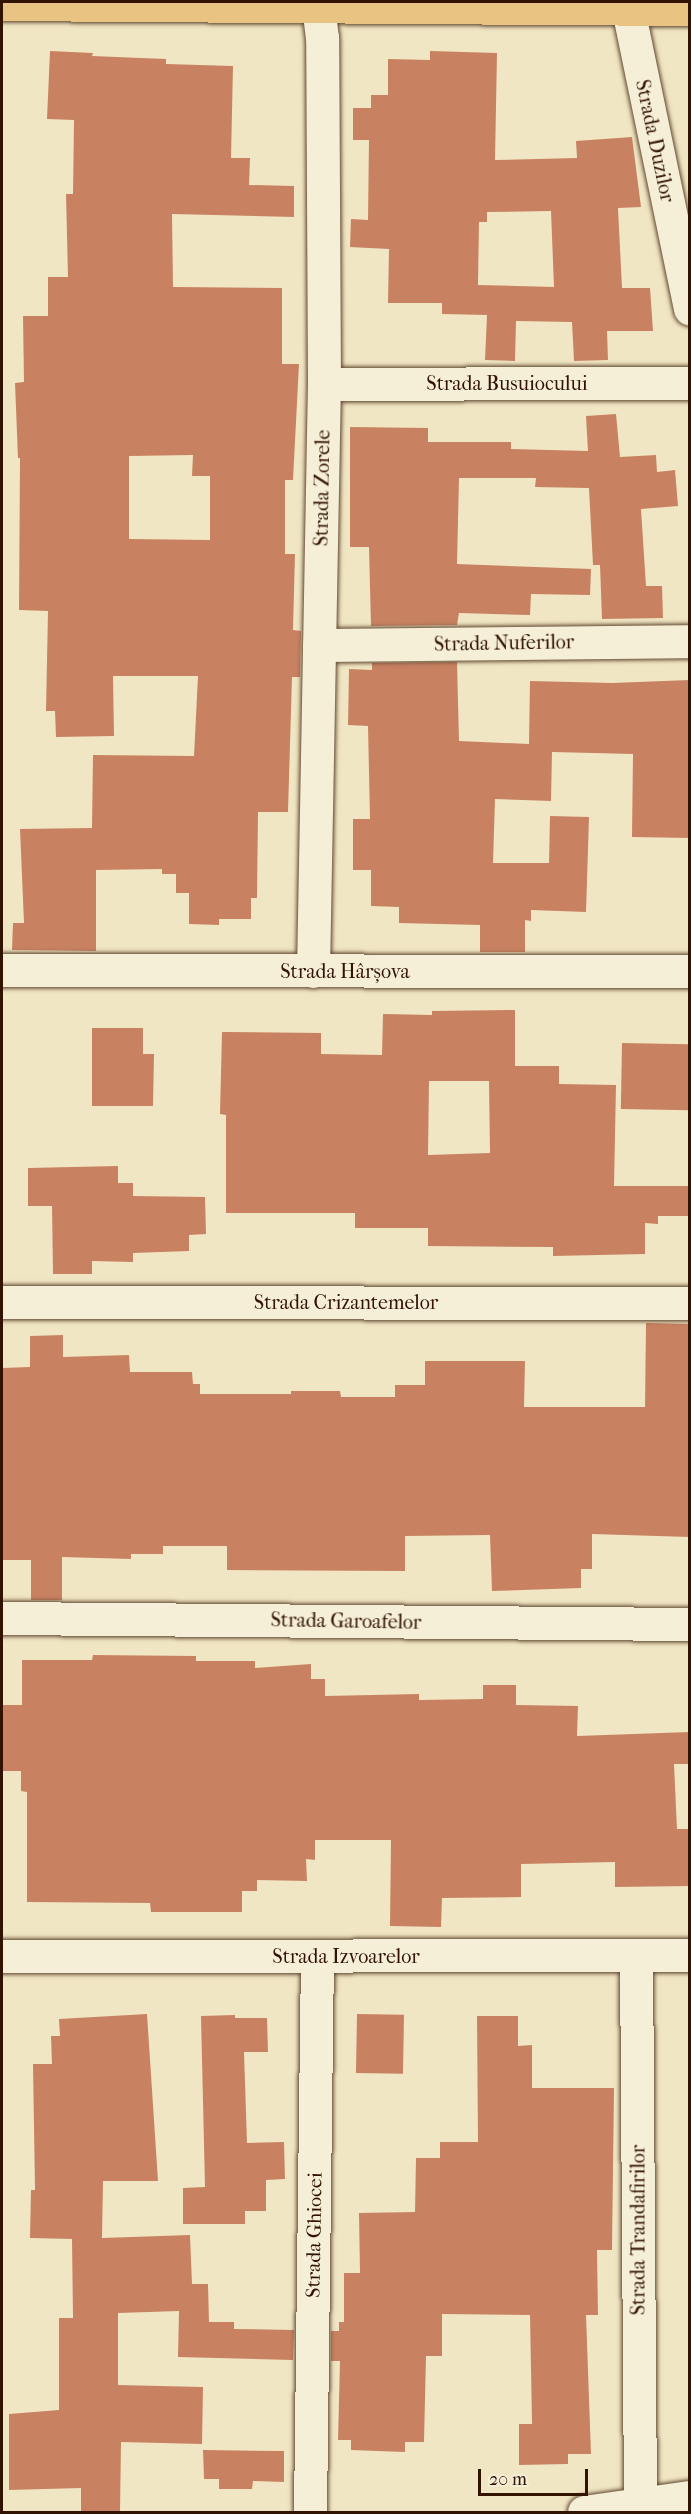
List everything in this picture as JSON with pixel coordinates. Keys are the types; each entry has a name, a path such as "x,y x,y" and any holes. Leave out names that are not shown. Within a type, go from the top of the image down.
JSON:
{"highway":[{"path":"2,4 690,9"}],"street":[{"name":"Strada Zorele","path":"314,971 324,384 322,38 318,6"},
{"name":"Strada Duzilor","path":"628,9 690,309"},
{"name":"Strada Busuiocului","path":"324,384 690,383"},
{"name":"Strada Nuferilor","path":"319,645 690,641"},
{"name":"Strada Hârșova","path":"2,970 690,972"},
{"name":"Strada Crizantemelor","path":"2,1302 690,1303"},
{"name":"Strada Garoafelor","path":"2,1618 690,1624"},
{"name":"Strada Izvoarelor","path":"2,1956 690,1955"},
{"name":"Strada Trandafirilor","path":"636,1956 640,2504"},
{"name":"Strada Ghiocei","path":"310,2512 317,1957"},
{"path":"584,2512 690,2497"}],"building":[{"path":"50,51 93,53 92,56 166,59 166,64 233,66 231,158 250,158 249,185 294,186 294,217 172,214 173,287 282,288 282,364 299,364 293,480 285,480 285,554 295,554 293,630 301,631 300,677 292,677 288,812 258,812 257,898 251,898 251,919 219,919 219,925 189,924 189,893 176,893 176,874 162,874 162,869 96,870 96,951 12,950 13,923 24,923 20,829 92,828 93,755 194,756 198,676 113,676 114,736 56,737 55,711 46,711 48,611 19,610 20,458 18,458 15,383 24,382 23,316 48,316 48,277 68,277 66,194 73,194 74,120 47,119","holes":["193,455 192,476 210,476 210,540 129,539 129,456"]},
{"path":"430,51 497,53 495,160 577,158 576,141 632,137 641,207 618,208 622,288 650,288 653,331 607,331 608,360 574,361 572,322 516,321 515,361 485,360 487,315 442,314 442,303 388,303 389,249 350,247 351,219 368,220 369,140 353,140 353,108 371,108 371,95 388,95 388,59 430,60","holes":["551,211 554,287 478,285 479,222 487,222 487,212"]},
{"path":"616,414 620,457 656,455 657,472 675,470 678,506 641,509 646,586 662,586 663,618 602,619 600,565 593,565 589,488 535,487 536,478 459,478 457,564 591,569 590,595 531,594 530,615 459,613 457,625 371,626 369,547 350,547 350,427 428,428 428,442 511,442 511,449 588,451 586,416"},
{"path":"457,662 459,741 529,744 530,681 612,683 690,680 690,838 632,837 633,754 552,752 551,801 495,799 493,863 549,863 550,816 589,817 586,912 531,910 531,921 525,920 525,952 480,952 480,925 399,923 399,907 371,906 371,870 353,870 353,819 370,819 368,726 348,725 349,669 372,670 372,663"},
{"path":"515,1010 515,1066 559,1066 559,1084 616,1085 614,1186 690,1186 690,1216 658,1216 658,1224 645,1223 645,1254 553,1256 553,1247 428,1246 428,1228 355,1228 355,1213 226,1213 226,1115 220,1114 222,1032 321,1033 321,1054 382,1055 383,1014 432,1015 432,1011","holes":["429,1081 489,1081 490,1153 428,1155"]},
{"path":"92,1028 143,1028 143,1054 154,1054 153,1106 92,1106"},
{"path":"622,1043 690,1044 689,1110 621,1109"},
{"path":"118,1166 118,1183 133,1183 133,1196 205,1197 206,1234 189,1235 189,1251 133,1253 133,1262 92,1261 92,1274 53,1274 52,1206 28,1206 28,1168"},
{"path":"646,1323 690,1324 690,1537 592,1534 592,1569 581,1569 581,1588 492,1591 490,1535 405,1536 405,1571 227,1570 227,1546 163,1546 163,1554 131,1554 131,1559 62,1557 62,1600 31,1600 31,1560 2,1560 2,1368 30,1367 30,1336 63,1335 63,1357 129,1355 130,1372 192,1372 193,1384 200,1384 200,1394 291,1394 291,1391 340,1391 341,1397 395,1397 395,1385 425,1385 425,1361 525,1361 524,1407 645,1407"},
{"path":"93,1655 196,1656 196,1661 255,1661 255,1668 311,1664 311,1679 325,1679 325,1696 419,1694 419,1700 483,1699 483,1685 516,1685 516,1705 578,1706 577,1736 690,1732 690,1764 674,1764 677,1829 690,1829 690,1886 615,1887 615,1862 521,1864 521,1897 442,1898 441,1927 390,1926 391,1840 315,1840 315,1860 306,1859 307,1881 257,1880 257,1891 242,1891 242,1912 151,1912 150,1903 27,1902 27,1792 21,1791 21,1771 2,1771 2,1705 22,1705 22,1660 92,1660"},
{"path":"147,2014 158,2181 103,2181 102,2238 190,2235 192,2284 208,2284 209,2322 234,2322 234,2329 294,2330 293,2360 178,2357 179,2311 118,2313 118,2385 203,2387 202,2444 121,2442 120,2512 81,2512 81,2488 9,2490 9,2414 59,2410 59,2318 73,2318 72,2239 30,2238 31,2190 35,2190 33,2064 52,2064 51,2036 60,2036 59,2019"},
{"path":"357,2014 404,2015 403,2074 356,2073"},
{"path":"235,2015 235,2018 267,2018 268,2052 244,2052 247,2143 284,2142 285,2179 266,2180 266,2211 245,2211 245,2224 183,2224 183,2188 205,2187 201,2016"},
{"path":"477,2016 518,2016 518,2046 532,2045 532,2088 614,2088 612,2250 597,2250 598,2315 586,2315 591,2454 568,2454 568,2464 519,2465 519,2424 532,2424 530,2315 442,2314 442,2356 426,2356 424,2442 405,2442 405,2452 351,2450 351,2440 338,2440 340,2361 331,2361 331,2331 339,2331 339,2322 344,2322 344,2273 360,2273 359,2213 415,2212 416,2158 440,2158 440,2142 478,2142"},
{"path":"203,2450 284,2451 284,2482 253,2481 252,2489 219,2489 219,2479 204,2479"}]}
